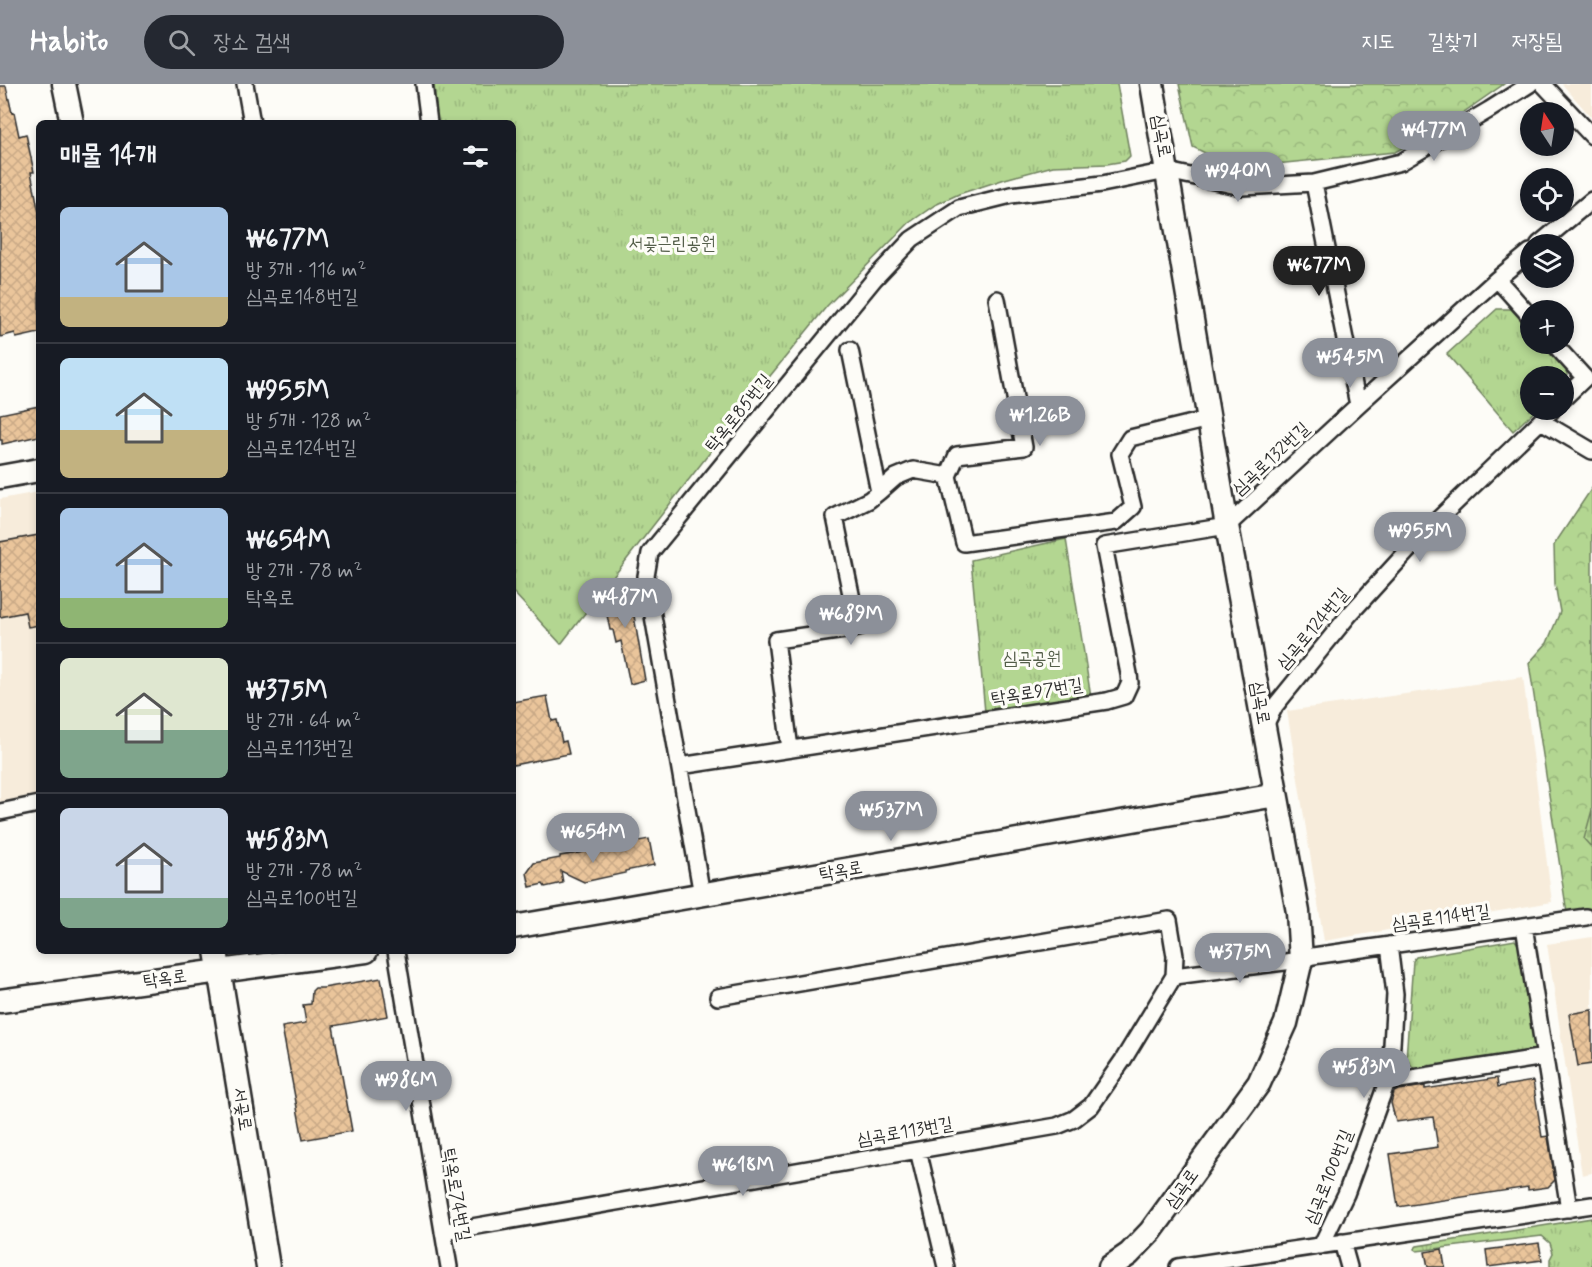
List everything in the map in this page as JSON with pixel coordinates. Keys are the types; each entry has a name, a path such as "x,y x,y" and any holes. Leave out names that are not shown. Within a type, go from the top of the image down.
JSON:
{"street":[{"path":"64,84 71,120"},
{"path":"245,84 251,120"},
{"path":"424,84 429,120"},
{"name":"심곡로","path":"1110,1267 1129,1254 1151,1231 1259,1083 1286,1023 1301,960 1298,912 1227,526 1152,84"},
{"path":"1167,171 1242,187 1314,183 1401,162 1530,84"},
{"path":"1543,84 1592,136"},
{"name":"탁옥로85번길","path":"702,895 646,576 650,553 875,278 912,239 959,208 1011,195 1102,184 1167,171"},
{"path":"1314,183 1358,405"},
{"path":"1551,234 1592,200"},
{"name":"심곡로132번길","path":"1227,526 1520,260"},
{"path":"1497,279 1520,305"},
{"path":"997,299 1024,447 957,454 948,476 964,543 1116,522 1133,507 1120,454 1130,438 1209,419"},
{"path":"850,350 879,492"},
{"path":"1564,354 1588,377 1574,389"},
{"path":"1541,421 1592,451"},
{"name":"심곡로124번길","path":"1264,727 1275,706 1348,615 1425,532 1541,421"},
{"path":"790,749 776,640 858,628 835,517 869,500 896,477 913,470 948,476"},
{"path":"0,477 36,471"},
{"name":"탁옥로97번길","path":"680,766 1107,701 1124,696 1130,683 1129,674 1104,546 1227,526"},
{"name":"탁옥로","path":"516,926 1276,795"},
{"path":"0,812 36,805"},
{"name":"심곡로114번길","path":"1301,960 1313,956 1586,917"},
{"path":"718,997 1169,920 1175,956 1174,976 1301,960"},
{"path":"1524,926 1569,1209"},
{"name":"심곡로100번길","path":"1321,1246 1346,1194 1387,1082 1395,994 1389,945"},
{"name":"탁옥로","path":"0,1001 218,961 322,954"},
{"name":"탁옥로74번길","path":"397,954 449,1267"},
{"name":"서곶로","path":"218,961 268,1267"},
{"name":"심곡로113번길","path":"443,1232 1057,1126 1074,1119 1091,1106 1123,1060 1174,976"},
{"path":"1387,1082 1545,1058"},
{"path":"918,1150 946,1267"},
{"name":"심곡로100번길","path":"1178,1267 1592,1205"},
{"name":"심곡로100번길","path":"1342,1242 1349,1267"}],"shaded area":[{"path":"1562,84 1592,84 1592,118"},
{"path":"36,493 36,796 0,802 0,499"},
{"path":"1523,677 1552,902 1324,941 1287,711"},
{"path":"1592,937 1592,1173 1582,1175 1547,944"}],"green space":[{"name":"서곶근린공원","path":"434,84 1117,84 1130,156 1125,161 1107,164 1053,166 1005,179 959,194 935,205 909,223 827,306 757,392 561,644 516,595 516,120 437,120"},
{"path":"1179,84 1504,84 1445,125 1395,152 1235,168 1193,147"},
{"path":"1497,309 1511,309 1520,319 1520,354 1551,354 1562,366 1520,366 1520,420 1525,420 1513,431 1447,354"},
{"path":"1592,488 1592,909 1567,913 1529,663 1547,643 1560,612 1555,584 1554,545"},
{"name":"심곡공원","path":"1066,539 1092,704 986,723 971,560"},
{"path":"1592,810 1592,848 1584,839"},
{"path":"1515,940 1520,947 1536,1048 1531,1055 1416,1071 1406,1059 1413,961 1416,957"},
{"path":"1592,1218 1592,1267 1550,1267 1553,1253 1550,1243 1542,1236 1417,1251 1414,1249 1417,1246"}],"building":[{"path":"0,86 6,86 19,136 26,134 34,172 31,172 36,198 36,334 16,338 15,333 0,337"},
{"path":"36,407 36,437 2,444 0,414"},
{"path":"36,536 36,626 28,627 25,612 0,617 0,542"},
{"path":"628,581 645,680 630,684 621,641 616,643 613,630 610,630 604,600 608,599 607,593 616,591 614,584"},
{"path":"547,696 552,721 557,720 562,742 566,741 569,754 516,764 516,701"},
{"path":"649,839 654,865 584,882 561,871 563,883 545,887 543,884 530,887 527,873 534,863"},
{"path":"381,978 388,1016 333,1026 352,1131 303,1140 282,1027 306,1023 303,1005 311,1004 312,991 315,988"},
{"path":"1592,1010 1592,1064 1578,1066 1569,1014"},
{"path":"1497,1078 1498,1087 1533,1081 1542,1137 1548,1136 1555,1180 1548,1187 1528,1190 1528,1187 1398,1207 1390,1154 1438,1147 1433,1117 1396,1122 1391,1103 1394,1092"},
{"path":"1539,1243 1542,1260 1488,1267 1486,1250"},
{"path":"1442,1249 1445,1267 1428,1267 1425,1252"}]}
